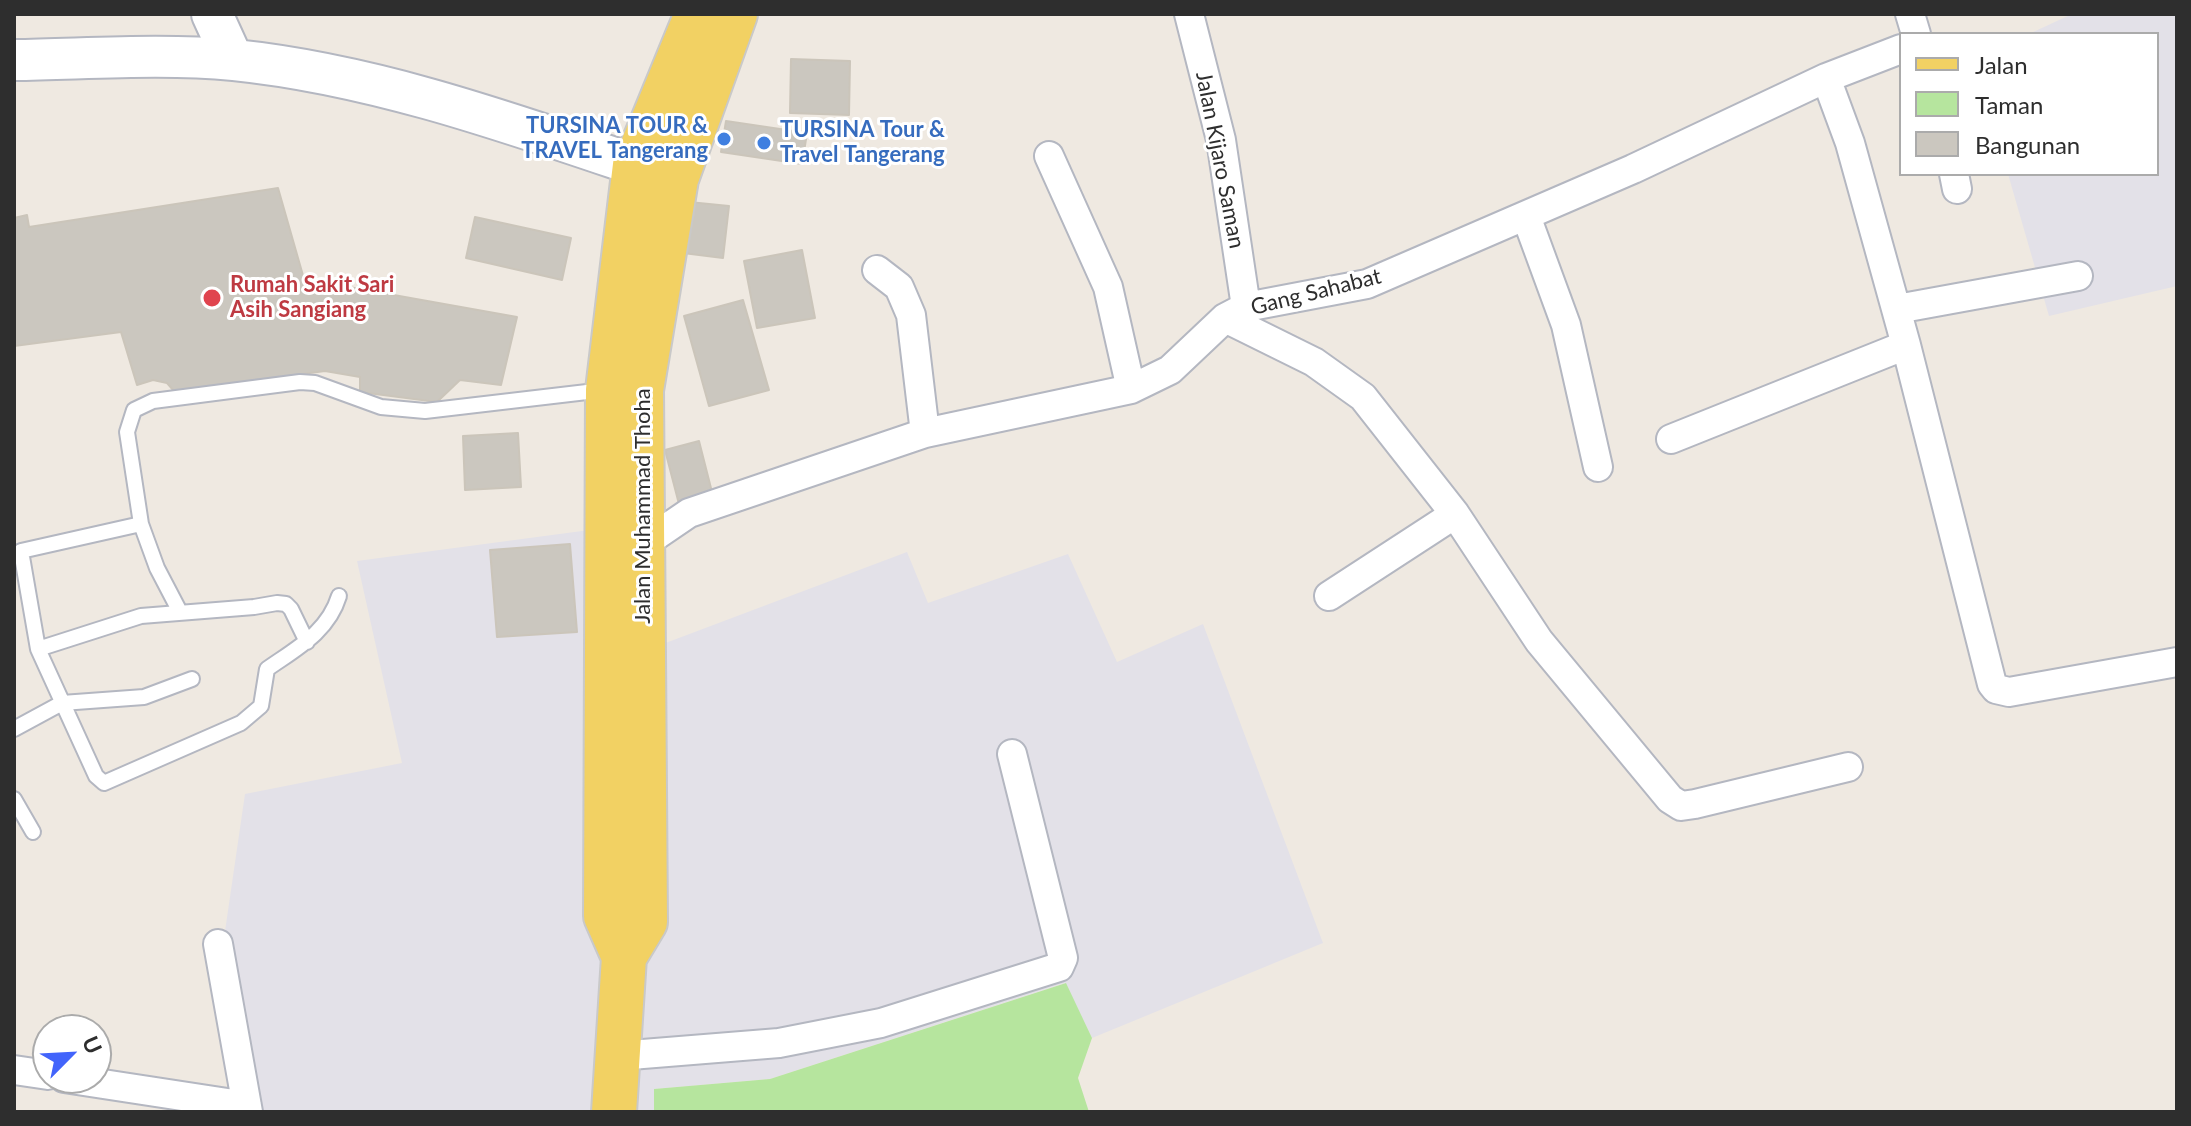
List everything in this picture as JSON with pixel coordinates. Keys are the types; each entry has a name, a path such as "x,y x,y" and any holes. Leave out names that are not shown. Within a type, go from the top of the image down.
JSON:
{"main road":[{"path":"212,14 233,60"},
{"name":"Jalan Muhammad Thoha","path":"614,1112 624,957 606,916 635,165 724,15"},
{"name":"Jalan Muhammad Thoha","path":"624,957 645,922 642,545 625,390 676,179 724,15"},
{"path":"14,60 233,60 343,77 505,121 635,165"}],"street":[{"name":"Jalan Kijaro Saman","path":"1189,14 1221,140 1236,313"},
{"name":"Gang Sahabat","path":"642,545 689,513 925,433 1131,389 1170,370 1236,313 1367,284 1526,216 1826,78 1899,50"},
{"path":"1826,78 1850,143 1897,309 1959,544 1990,677 1996,689 2009,692 2177,662"},
{"path":"1049,156 1108,287 1131,389"},
{"path":"1526,216 1566,325 1598,467"},
{"path":"877,270 899,287 911,315 925,433"},
{"path":"1897,309 2078,276"},
{"path":"1236,313 1363,397 1455,514 1539,641 1670,799 1681,806 1695,804 1848,767"},
{"path":"1671,439 1906,345"},
{"path":"1329,596 1455,514"},
{"path":"618,1056 779,1043 866,1026 1059,967 1063,958 1012,754"},
{"path":"112,1086 248,1109 218,944"}],"lane":[{"path":"180,612 157,568 141,524 127,432 134,410 153,401 300,382 315,383 381,407 425,411 625,390"},
{"path":"141,524 21,551 38,649 96,776 104,783 241,723 261,706 267,669 323,628 334,613 339,596"},
{"path":"38,649 141,616 277,603 286,604 291,609 307,642"},
{"path":"14,729 62,703 144,697 192,679"},
{"path":"14,799 33,832"}],"shaded area":[{"path":"2072,14 2177,14 2177,286 2049,316 2009,176 2159,176 2159,32 2033,32"},
{"path":"642,523 647,650 907,552 928,603 1068,554 1117,662 1203,624 1323,943 1092,1038 1065,983 770,1079 655,1089 654,1112 249,1112 223,945 245,794 402,763 357,561"}],"green space":[{"path":"1066,983 1092,1038 1078,1078 1089,1112 654,1112 654,1089 770,1079"}],"building":[{"path":"791,59 850,61 849,115 790,113"},
{"name":"TURSINA Tour & Travel Tangerang","path":"726,121 807,133 802,164 721,152"},
{"name":"Rumah Sakit Sari Asih Sangiang","path":"278,188 304,279 517,317 501,385 460,380 437,402 360,392 360,377 325,371 174,391 167,383 153,380 137,385 121,332 14,346 14,218 27,215 29,227"},
{"path":"689,202 729,206 723,258 683,253"},
{"path":"475,217 571,238 562,280 466,258"},
{"path":"802,250 815,318 757,328 744,261"},
{"path":"743,300 769,390 709,406 684,316"},
{"path":"518,433 521,487 465,490 463,436"},
{"path":"699,441 714,500 680,508 665,450"},
{"path":"570,544 577,632 497,637 490,550"}],"place":[{"name":"TURSINA TOUR & TRAVEL Tangerang","path":"724,139"},
{"name":"TURSINA Tour & Travel Tangerang","path":"764,143"},
{"name":"Rumah Sakit Sari Asih Sangiang","path":"212,298"}]}
